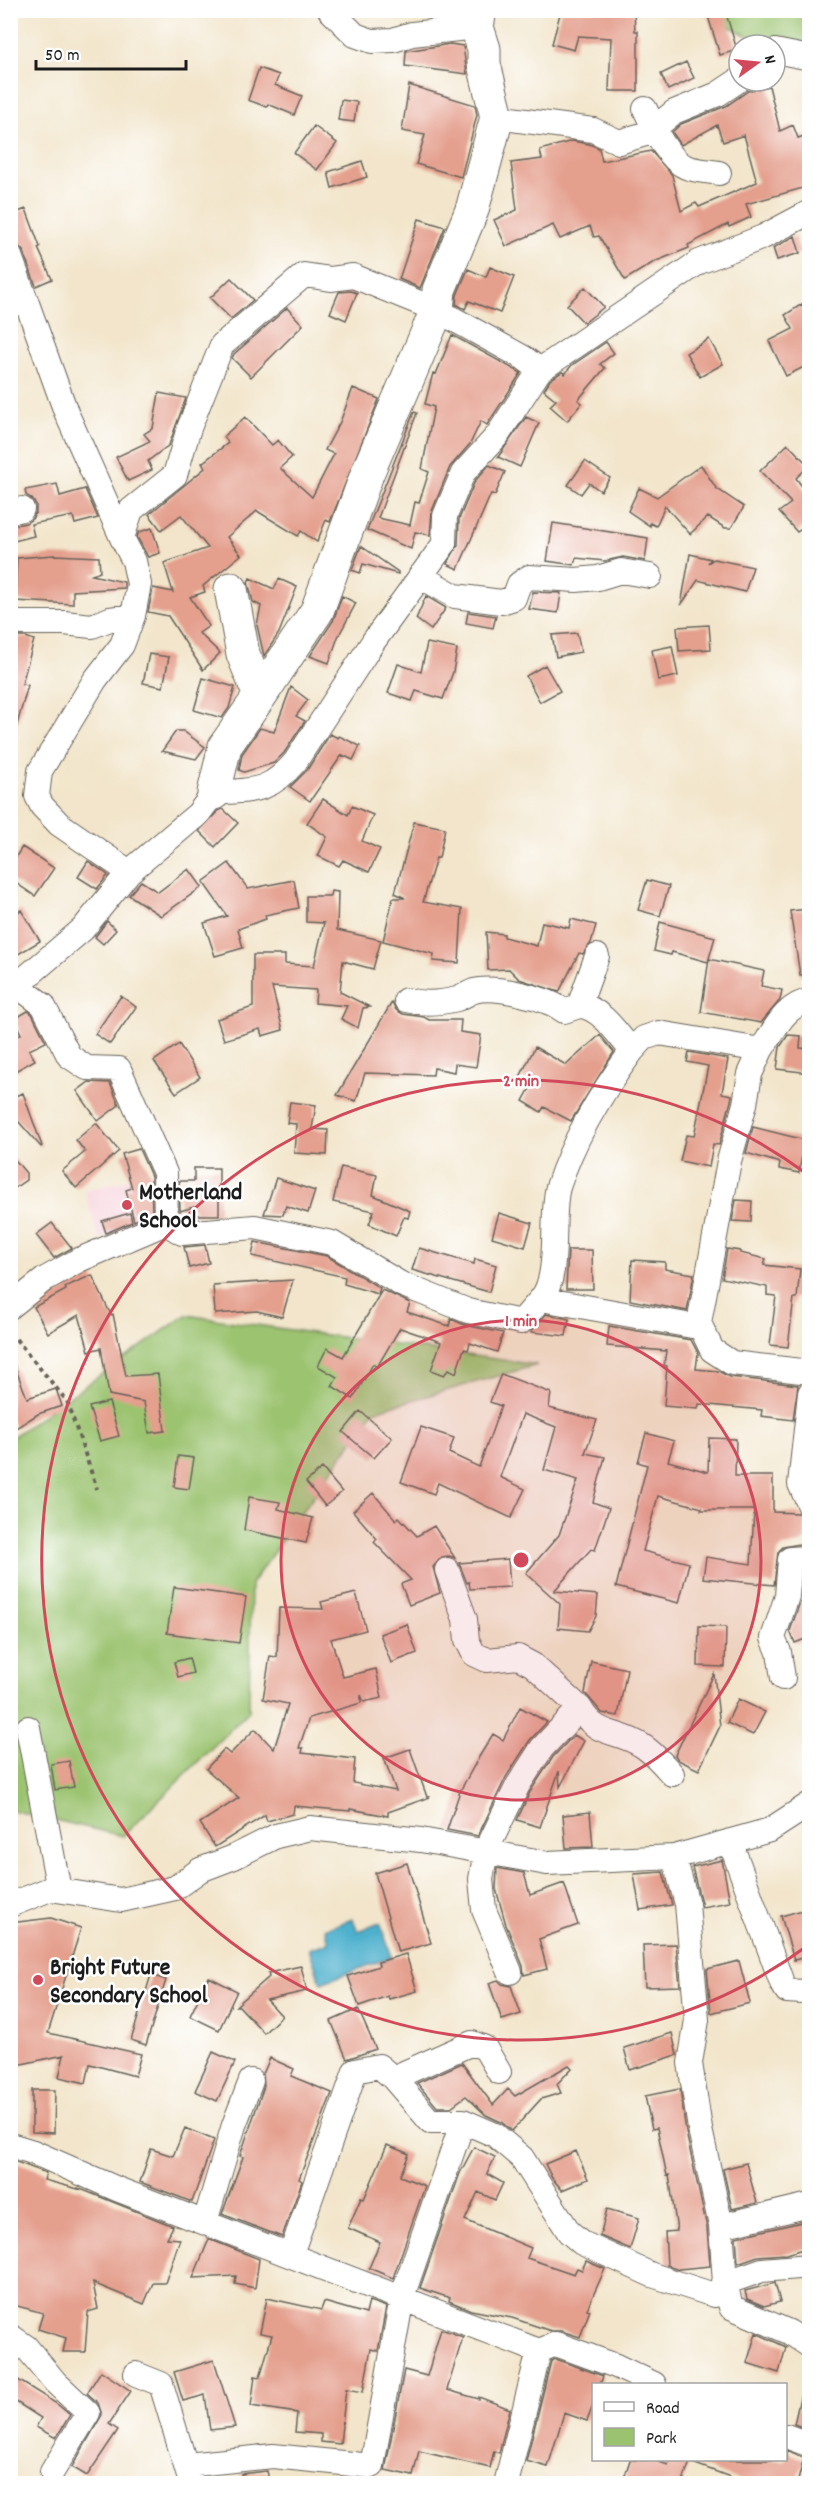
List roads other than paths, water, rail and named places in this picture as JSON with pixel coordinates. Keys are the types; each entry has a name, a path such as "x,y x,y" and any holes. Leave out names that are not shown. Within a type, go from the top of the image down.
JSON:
{"street":[{"path":"166,1223 165,1173 119,1069 87,1068 69,1056 43,1005 13,985 23,980 83,929 129,872 198,814 214,793 225,746 317,611 367,474 437,310 439,290 472,210 497,117 484,64 479,19 393,40 372,41 356,35 330,10"},
{"path":"787,53 810,58"},
{"path":"497,117 593,130 619,142 655,131 674,112 727,88"},
{"path":"645,109 655,131 674,158 683,166 719,173"},
{"path":"214,793 256,790 281,779 295,762 367,650 444,544 446,516 463,473 497,436 540,370 699,262 763,237 810,212"},
{"path":"10,256 66,412 134,561 139,584 133,615 122,645 95,680 40,771 36,783 37,796 48,814 129,872"},
{"path":"122,538 132,510 175,475 189,428 222,345 304,275 331,279 353,276 437,310 524,358 540,370"},
{"path":"420,576 455,596 501,602 514,598 519,584 529,577 576,580 598,578 621,571 650,576"},
{"path":"231,589 243,654 260,696"},
{"path":"10,623 64,622 92,626 110,618 133,615"},
{"path":"579,1006 597,956"},
{"path":"406,1000 417,1003 433,1002 458,998 475,990 493,990 556,1004 564,1011 579,1006 588,1006 632,1051"},
{"path":"810,1001 801,1002 788,1010 761,1050 750,1074 745,1104 729,1161 699,1323 712,1350 732,1363 810,1372"},
{"path":"166,1223 182,1233 255,1227 332,1243 401,1284 468,1311 521,1322 547,1292 554,1245 558,1190 589,1113 632,1051 644,1038 659,1033 761,1050"},
{"path":"10,1307 45,1279 79,1260 166,1223"},
{"path":"541,1299 692,1326 699,1323"},
{"path":"810,1393 800,1485 810,1506"},
{"path":"783,1678 779,1652 773,1638 787,1596 790,1559 806,1558 810,1554"},
{"path":"447,1570 465,1619 467,1640 474,1654 487,1660 518,1657 533,1665 580,1708 587,1721 596,1728 627,1737 645,1747 672,1774"},
{"path":"510,1972 483,1910 481,1879 486,1851 518,1785 542,1748 580,1708"},
{"path":"28,1728 59,1890"},
{"path":"10,1905 50,1889 122,1900 175,1888 200,1870 234,1857 276,1836 310,1828 421,1839 547,1863 674,1857 770,1830 810,1804"},
{"path":"730,1841 782,1983 787,1991 793,1993 810,1989"},
{"path":"674,1857 687,1904 698,2020 690,2063 700,2129 721,2226 725,2283 731,2307 789,2332 810,2346"},
{"path":"393,2078 472,2043 485,2048 499,2072"},
{"path":"291,2254 356,2071 379,2066 393,2078 430,2121 464,2121 495,2135 522,2158 569,2232 582,2243 652,2275 714,2295 725,2283 762,2270 810,2266"},
{"path":"205,2222 234,2125 251,2081"},
{"path":"136,2374 160,2384 188,2474 273,2456 372,2466 402,2297 464,2121"},
{"path":"10,2145 33,2152 117,2189 539,2351 556,2344 616,2366 650,2383"},
{"path":"721,2226 810,2205"},
{"path":"10,2336 26,2347 55,2382 88,2413 52,2472"},
{"path":"506,2484 539,2351"},
{"path":"787,2436 810,2445"}],"water":[{"path":"353,1919 358,1931 380,1923 392,1957 321,1983 309,1949 329,1942 325,1929"}],"place":[{"name":"Motherland School","path":"127,1205"},
{"name":"Bright Future Secondary School","path":"38,1980"}]}
